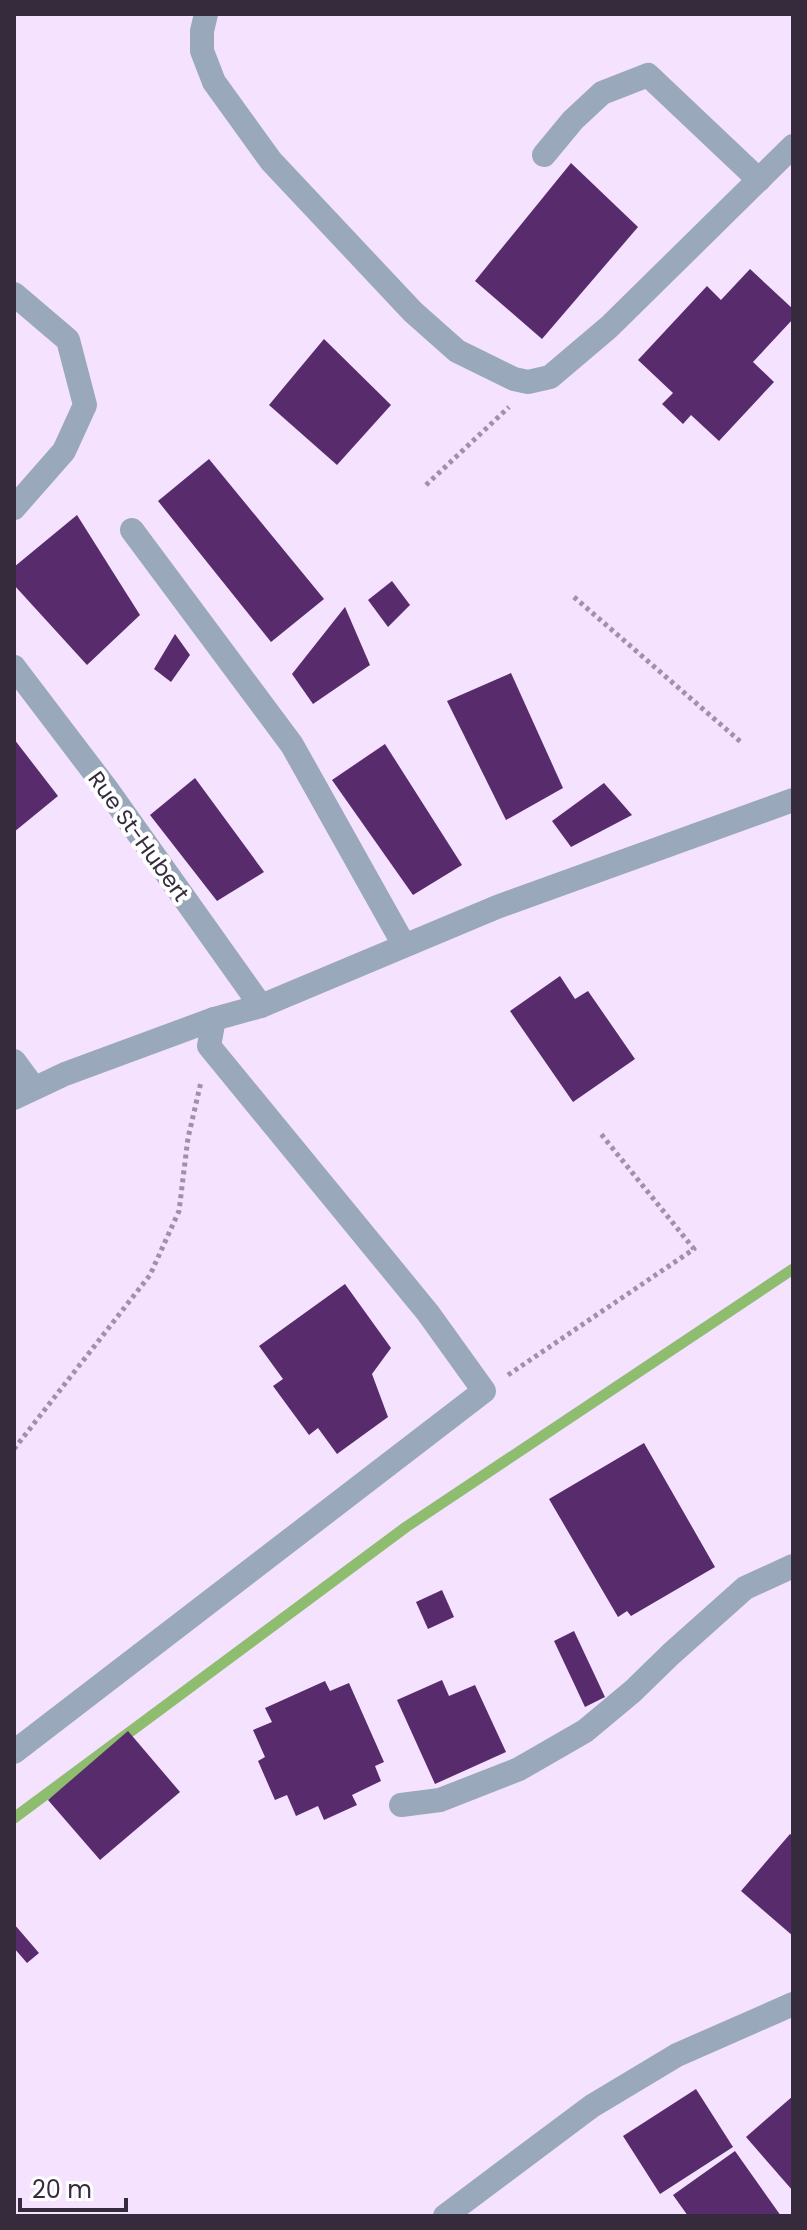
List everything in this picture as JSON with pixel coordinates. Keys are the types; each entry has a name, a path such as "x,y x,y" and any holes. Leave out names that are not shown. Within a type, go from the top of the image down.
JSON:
{"street":[{"path":"206,14 202,51 214,82 271,161 413,312 457,351 514,379 528,382 550,377 609,327 793,146"},
{"path":"544,155 573,120 602,93 648,75 759,180"},
{"path":"14,294 68,340 85,405 64,451 14,508"},
{"path":"132,530 292,745 404,945"},
{"name":"Rue St-Hubert","path":"14,667 106,788 261,1006"},
{"path":"14,1061 24,1093 65,1074 214,1019 261,1006 497,907 793,800"},
{"path":"14,1752 484,1391 428,1313 209,1046 214,1019"},
{"path":"401,1805 440,1800 519,1769 585,1731 745,1588 793,1566"},
{"path":"445,2216 592,2106 677,2055 793,2004"}],"path":[{"path":"426,485 539,379"},
{"path":"574,597 742,743"},
{"path":"14,1449 150,1275 179,1211 188,1138 209,1046"},
{"path":"484,1391 694,1249 601,1134"}],"building":[{"path":"571,163 638,227 542,339 475,281"},
{"path":"750,269 793,309 793,319 753,362 774,382 719,441 691,415 683,424 662,404 673,393 638,360 707,286 721,300"},
{"path":"324,339 391,405 337,465 269,405"},
{"path":"209,459 324,599 271,642 158,501"},
{"path":"77,515 140,615 87,665 14,585 14,567"},
{"path":"392,581 410,605 388,627 368,600"},
{"path":"345,607 370,665 313,704 292,674"},
{"path":"175,634 190,655 171,682 154,669"},
{"path":"511,673 563,788 506,820 447,701"},
{"path":"14,739 58,796 14,832"},
{"path":"385,744 462,865 413,895 332,780"},
{"path":"195,778 264,872 217,901 150,815"},
{"path":"604,783 632,815 571,847 552,821"},
{"path":"560,976 575,999 588,991 635,1059 573,1102 510,1011"},
{"path":"345,1284 391,1348 372,1374 388,1417 337,1454 318,1428 309,1435 273,1386 283,1379 259,1346"},
{"path":"644,1443 715,1567 631,1616 627,1611 618,1617 549,1499"},
{"path":"442,1590 454,1617 428,1629 416,1602"},
{"path":"574,1631 605,1697 585,1707 554,1641"},
{"path":"442,1680 449,1696 475,1685 506,1752 435,1784 397,1700"},
{"path":"325,1681 330,1691 349,1683 384,1762 375,1766 381,1781 352,1795 357,1805 324,1820 318,1806 296,1816 287,1795 275,1800 258,1761 265,1757 253,1730 272,1722 265,1708"},
{"path":"128,1731 180,1792 100,1860 48,1800"},
{"path":"790,1834 793,1836 793,1936 741,1891"},
{"path":"14,1924 39,1953 27,1963 14,1948"},
{"path":"696,2089 733,2147 660,2194 623,2136"},
{"path":"793,2096 793,2191 746,2137"},
{"path":"735,2151 781,2216 688,2216 673,2195"}],"waterway":[{"path":"14,1818 406,1527 793,1269"}]}
